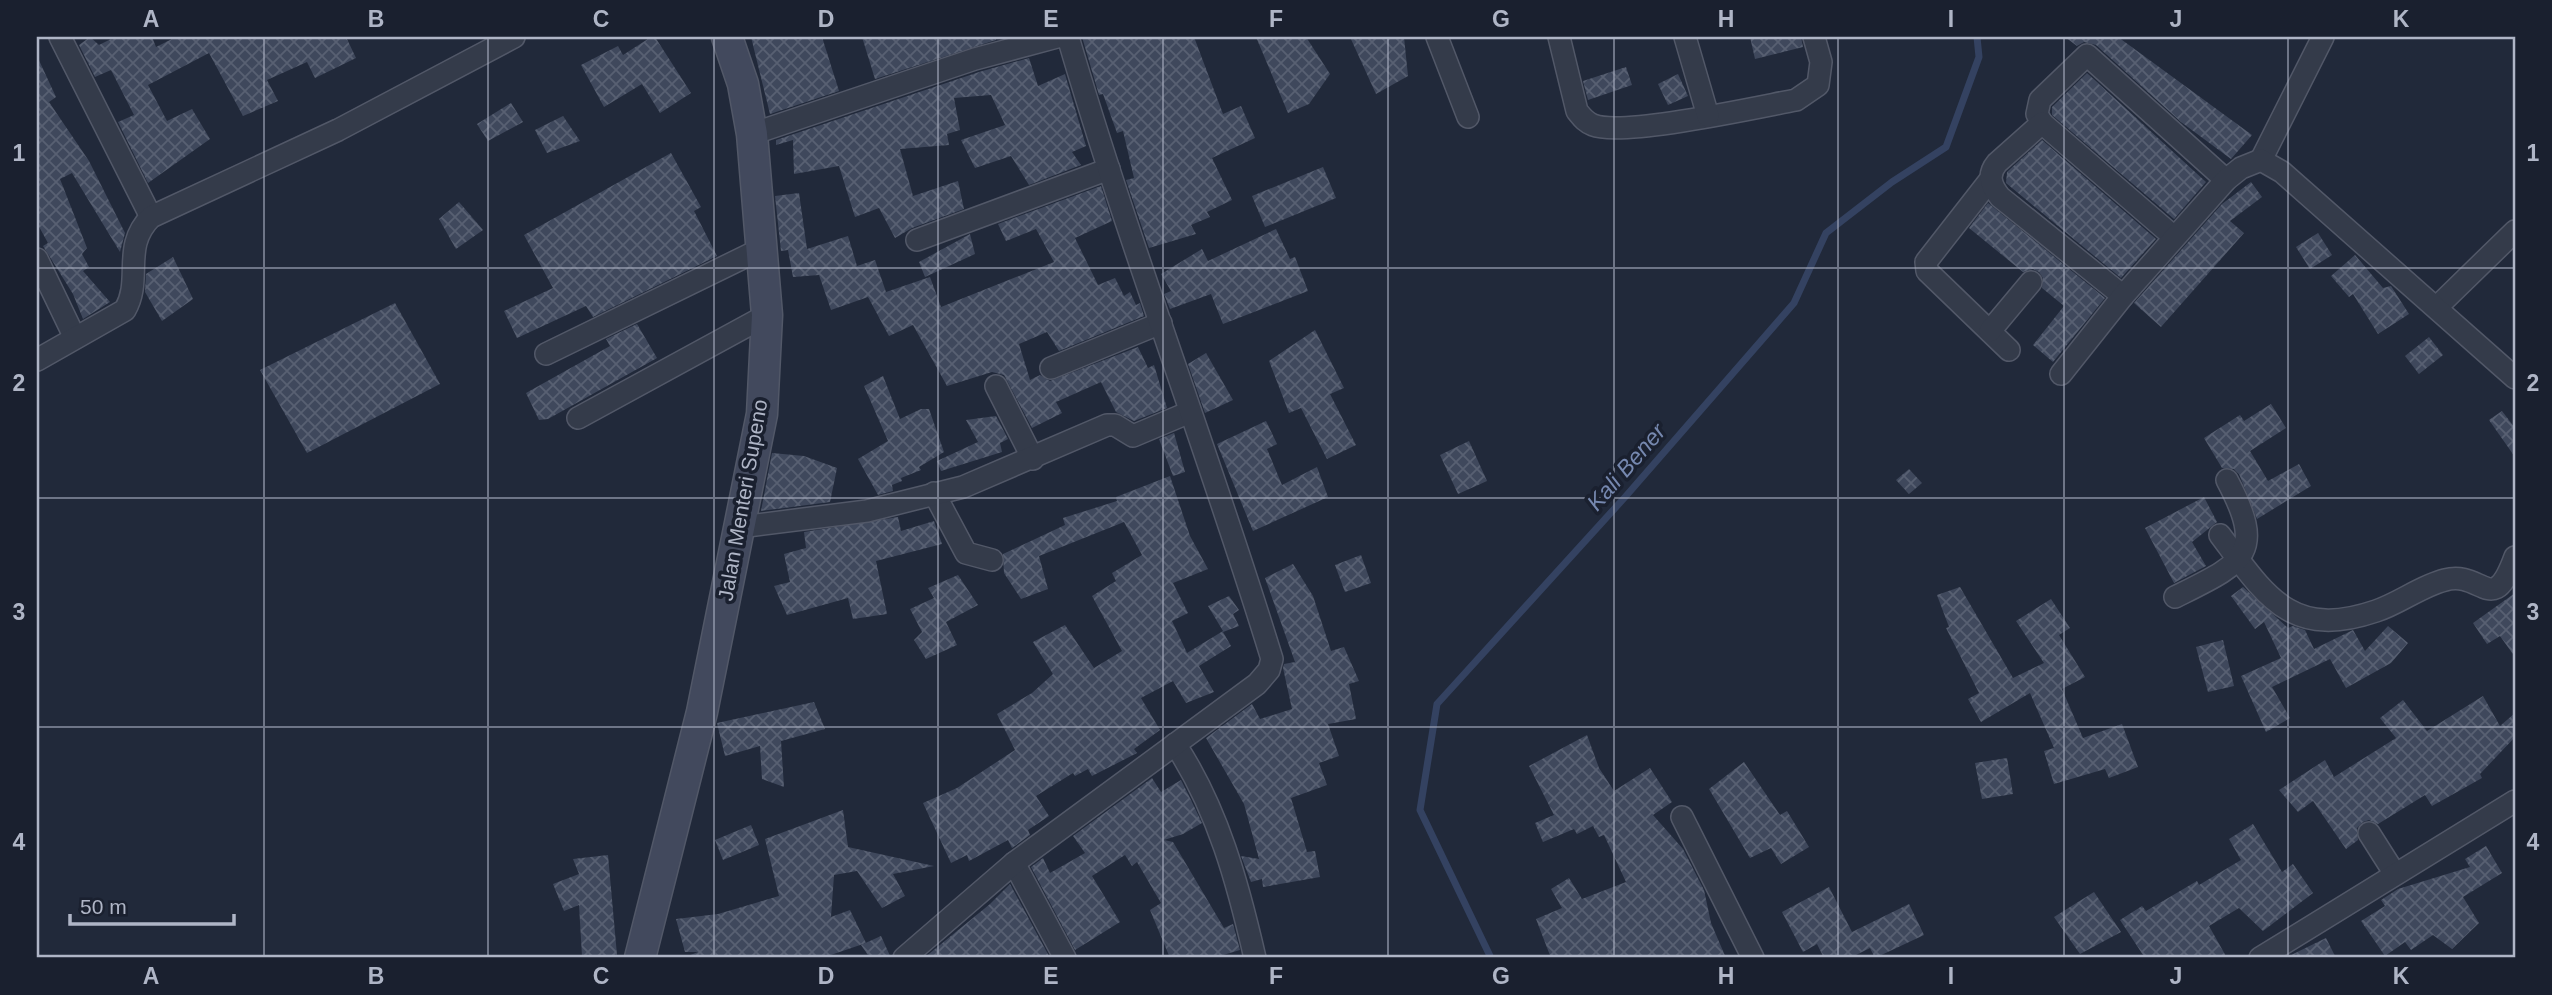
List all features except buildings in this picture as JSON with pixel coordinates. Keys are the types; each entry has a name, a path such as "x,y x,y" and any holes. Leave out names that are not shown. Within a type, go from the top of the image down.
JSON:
{"main road":[{"name":"Jalan Menteri Supeno","path":"640,958 702,712 762,414 766,315 752,134 743,84 727,37"}],"street":[{"path":"60,37 151,217"},
{"path":"37,360 125,310 131,296 134,244 142,226 151,217 338,130 514,37"},
{"path":"752,134 975,59 1057,37"},
{"path":"904,958 1014,863 1257,684 1269,670 1272,659 1109,169 1068,37"},
{"path":"1437,37 1468,117"},
{"path":"1559,37 1577,110 1584,120 1595,126 1628,127 1796,100 1818,85 1821,62 1814,37"},
{"path":"1685,37 1708,116"},
{"path":"2061,374 2123,296 2226,180 2241,168 2261,160 2323,37"},
{"path":"2174,237 2042,123 2037,114 2040,100 2087,55 2226,180"},
{"path":"2009,350 1927,271 1926,262 1990,180 1991,171 1997,163 2042,123"},
{"path":"2261,160 2282,172 2515,378"},
{"path":"917,240 1109,169"},
{"path":"1990,180 2000,197 2123,296"},
{"path":"2437,307 2515,231"},
{"path":"546,354 761,249"},
{"path":"37,259 75,338"},
{"path":"1990,331 2031,282"},
{"path":"578,418 766,315"},
{"path":"1051,368 1161,323"},
{"path":"996,386 1032,459"},
{"path":"740,527 867,510 963,487 1107,425 1115,425 1130,437 1139,436 1190,412"},
{"path":"2175,597 2210,579 2238,559 2249,537 2240,505 2227,480"},
{"path":"934,493 967,553 992,560"},
{"path":"2220,535 2274,602 2297,616 2319,621 2375,611 2441,580 2455,578 2485,588 2498,588 2507,577 2515,557"},
{"path":"1175,744 1212,812 1221,836 1255,958"},
{"path":"2260,958 2515,801"},
{"path":"1682,817 1753,958"},
{"path":"2369,833 2395,874"},
{"path":"1014,863 1065,958"}],"waterway":[{"name":"Kali Bener","path":"1491,958 1420,810 1437,704 1626,496 1794,303 1826,233 1892,182 1946,147 1979,57 1977,37"}]}
